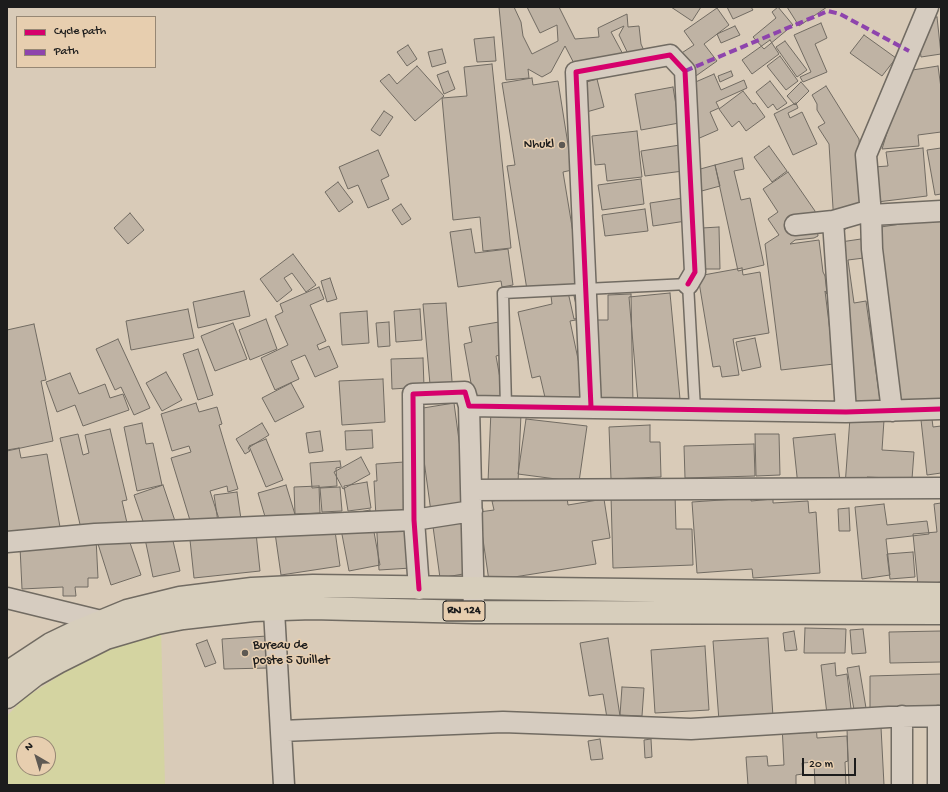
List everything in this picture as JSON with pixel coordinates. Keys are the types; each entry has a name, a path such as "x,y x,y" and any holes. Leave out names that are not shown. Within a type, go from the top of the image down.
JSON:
{"main road":[{"name":"RN 124","path":"7,673 51,644 101,621 134,610 180,598 273,587 941,594"},
{"name":"RN 124","path":"7,697 35,675 106,638 131,630 183,618 274,609 312,608 474,612 941,613"}],"street":[{"path":"892,411 872,249 871,213 866,155 928,7"},
{"path":"592,407 576,72 670,54 685,71 695,272 688,284"},
{"path":"795,225 833,221 871,213 941,211"},
{"path":"833,221 846,412"},
{"path":"420,588 414,520 412,394 465,392 469,406 474,612"},
{"path":"469,406 846,412 941,409"},
{"path":"471,490 941,488"},
{"path":"7,542 94,534 414,520 472,511"},
{"path":"273,587 284,785"},
{"path":"7,598 101,621"},
{"path":"281,731 503,722 691,729 902,716 940,716 938,785"},
{"path":"902,716 902,785"}],"lane":[{"path":"506,406 503,293 688,284 696,409"}],"green space":[{"path":"161,628 165,785 7,785 7,716 23,699 98,651"}],"building":[{"path":"499,7 514,7 521,22 523,36 532,54 558,41 557,25 540,33 527,7 559,7 575,39 599,37 598,28 627,14 628,27 639,26 641,44 646,55 632,62 619,35 624,26 611,32 625,58 582,79 565,46 551,72 542,77 528,69 529,78 506,80"},
{"path":"671,7 701,7 692,21"},
{"path":"727,7 751,7 753,10 733,19"},
{"path":"778,7 793,25 764,49 753,37 776,18 772,12"},
{"path":"787,7 827,7 799,26"},
{"path":"717,8 729,25 704,44 717,61 693,78 677,56 694,45 684,31"},
{"path":"937,17 941,54 921,57 916,19"},
{"path":"821,23 827,38 815,44 827,72 803,82 800,77 811,72 794,35"},
{"path":"735,26 740,35 721,43 717,34"},
{"path":"864,35 896,58 882,76 850,53"},
{"path":"494,37 496,61 477,62 474,39"},
{"path":"770,40 779,54 752,74 742,60"},
{"path":"785,41 807,70 797,77 776,47"},
{"path":"408,45 417,59 407,66 397,52"},
{"path":"442,49 446,63 432,67 428,52"},
{"path":"780,56 798,81 786,90 767,66"},
{"path":"492,64 511,248 483,251 480,217 453,220 442,98 467,96 464,67"},
{"path":"417,66 444,96 415,121 380,81 389,74 397,84"},
{"path":"938,66 941,88 941,132 918,135 919,146 882,149 906,71"},
{"path":"448,71 455,89 444,94 437,75"},
{"path":"731,71 733,76 720,82 718,76"},
{"path":"714,74 721,90 744,80 747,88 716,102 719,108 710,112 718,130 695,140 684,87"},
{"path":"532,78 533,85 558,81 572,170 563,172 582,287 528,296 507,166 515,165 502,83"},
{"path":"597,79 604,107 583,113 576,85"},
{"path":"770,81 787,103 777,110 773,104 768,108 756,92"},
{"path":"801,82 809,91 795,105 787,96"},
{"path":"826,86 859,139 864,218 839,233 834,224 829,144 818,127 825,123 817,110 817,104 812,95"},
{"path":"673,87 679,123 641,130 635,94"},
{"path":"743,91 753,104 755,103 765,117 746,131 739,121 732,127 719,109"},
{"path":"796,103 798,108 788,113 790,118 802,112 817,144 793,155 774,114"},
{"path":"384,111 393,117 380,136 371,130"},
{"path":"637,131 642,177 607,181 605,164 595,165 592,136"},
{"path":"680,145 683,171 645,176 641,151"},
{"path":"769,146 787,171 772,182 754,157"},
{"path":"923,148 927,196 877,202 874,167 888,166 886,152"},
{"path":"941,148 941,194 935,195 927,150"},
{"path":"378,150 389,176 381,180 389,199 368,208 358,185 348,189 339,167"},
{"path":"742,158 744,169 734,171 741,200 750,198 764,265 738,271 715,165"},
{"path":"715,165 720,186 698,192 693,171"},
{"path":"788,172 815,211 818,236 814,238 795,240 790,244 819,240 823,272 825,276 827,294 825,291 834,364 781,370 765,244 779,235 768,219 778,212 763,189"},
{"path":"641,179 644,204 602,210 598,185"},
{"path":"338,182 353,202 339,212 325,192"},
{"path":"683,198 686,221 653,226 650,203"},
{"path":"401,204 411,219 402,225 392,210"},
{"path":"645,209 648,231 605,236 602,215"},
{"path":"130,213 144,230 128,244 114,228"},
{"path":"941,218 941,403 901,409 874,228"},
{"path":"719,227 720,269 702,269 702,228"},
{"path":"471,229 475,253 508,249 513,285 502,287 501,281 458,287 450,232"},
{"path":"861,239 864,258 848,260 854,303 866,301 881,407 852,412 827,244"},
{"path":"293,254 316,285 306,292 292,273 284,278 292,290 277,302 260,279"},
{"path":"742,268 743,275 760,272 769,333 733,339 739,375 722,377 720,366 713,367 698,276"},
{"path":"330,278 337,299 327,302 321,281"},
{"path":"319,287 324,299 310,305 326,341 317,345 319,350 329,346 338,367 315,377 305,355 291,361 299,379 275,390 261,358 288,345 275,316 283,312 280,304"},
{"path":"244,291 250,316 198,328 193,302"},
{"path":"568,292 574,319 579,318 574,296 582,294 587,318 570,321 586,397 547,406 540,376 532,378 518,312 552,304 551,296"},
{"path":"670,293 680,399 638,402 629,297"},
{"path":"631,294 633,403 599,404 597,320 608,320 608,295"},
{"path":"446,303 453,394 431,396 423,304"},
{"path":"188,309 194,338 131,350 126,321"},
{"path":"420,309 422,340 396,342 394,311"},
{"path":"367,311 369,343 342,345 340,313"},
{"path":"266,319 277,349 250,360 239,330"},
{"path":"389,322 390,346 378,347 376,323"},
{"path":"499,322 504,354 496,356 503,395 474,400 464,344 472,342 469,327"},
{"path":"233,323 247,359 215,371 201,336"},
{"path":"34,324 46,380 41,381 53,441 7,451 7,330"},
{"path":"755,338 761,367 742,371 736,342"},
{"path":"118,339 150,408 134,415 121,387 115,390 96,349"},
{"path":"198,349 213,395 198,400 183,354"},
{"path":"423,358 424,387 392,389 391,359"},
{"path":"166,372 182,400 162,411 146,383"},
{"path":"70,373 79,394 105,384 110,398 123,394 129,410 83,426 75,405 57,412 46,382"},
{"path":"383,379 385,422 342,425 339,381"},
{"path":"291,383 304,407 275,422 262,398"},
{"path":"196,403 199,412 217,407 222,424 219,425 238,489 228,492 227,486 210,491 219,519 192,527 171,458 191,452 189,446 172,451 161,414"},
{"path":"454,403 469,515 461,516 469,573 440,578 417,409"},
{"path":"491,410 521,414 518,483 488,482"},
{"path":"850,418 884,420 882,450 914,452 912,479 867,477 866,487 845,486"},
{"path":"526,419 587,426 579,482 518,474"},
{"path":"932,419 933,427 941,426 941,473 927,475 921,420"},
{"path":"142,423 146,444 153,443 162,485 137,491 124,427"},
{"path":"262,423 269,435 248,448 250,451 245,454 236,439"},
{"path":"650,425 650,442 660,442 661,477 611,479 609,427"},
{"path":"110,429 127,500 122,501 127,523 82,533 60,438 78,434 83,455 89,453 85,435"},
{"path":"372,430 373,448 346,450 345,431"},
{"path":"320,431 323,451 309,453 306,433"},
{"path":"755,434 779,434 780,475 756,476"},
{"path":"835,434 840,482 798,486 793,438"},
{"path":"266,439 283,480 266,487 249,446"},
{"path":"754,444 755,476 685,478 684,446"},
{"path":"19,448 21,458 47,454 60,527 7,536 7,450"},
{"path":"361,457 370,474 343,489 334,472"},
{"path":"340,461 341,467 336,468 337,486 312,488 310,463"},
{"path":"404,462 411,568 379,570 374,481 377,481 376,464"},
{"path":"367,482 371,508 348,511 344,486"},
{"path":"163,485 176,524 147,533 134,495"},
{"path":"286,485 297,521 269,530 258,493"},
{"path":"319,486 320,513 295,514 294,487"},
{"path":"340,487 342,511 322,512 320,488"},
{"path":"566,490 568,505 604,499 610,538 592,541 596,564 489,581 479,512 494,510 492,501"},
{"path":"237,492 241,519 218,522 214,495"},
{"path":"675,494 676,529 692,529 693,565 613,568 611,496"},
{"path":"751,498 751,501 773,499 773,503 808,501 809,513 816,512 820,573 753,578 752,569 697,573 692,502"},
{"path":"941,503 941,582 918,585 913,534 937,532 934,504"},
{"path":"884,504 887,525 927,521 929,534 886,539 890,575 862,579 855,507"},
{"path":"849,508 850,531 839,531 838,509"},
{"path":"370,510 380,565 349,571 340,524 355,513"},
{"path":"334,524 340,566 281,575 275,533"},
{"path":"170,528 180,571 153,577 144,534"},
{"path":"256,533 260,571 194,578 190,540"},
{"path":"127,534 141,575 111,585 98,544"},
{"path":"96,538 98,578 88,578 88,587 75,587 76,596 63,596 63,587 22,589 20,547"},
{"path":"913,552 915,577 890,579 887,554"},
{"path":"805,628 846,629 845,653 804,653"},
{"path":"863,629 866,653 852,654 850,630"},
{"path":"794,631 797,650 785,651 783,633"},
{"path":"941,631 941,662 890,663 889,632"},
{"name":"Bureau de poste 5 Juillet","path":"267,636 268,668 224,669 222,639"},
{"path":"608,638 620,716 607,718 603,694 589,696 580,643"},
{"path":"768,638 773,717 719,721 713,641"},
{"path":"207,640 216,663 205,667 196,644"},
{"path":"705,646 709,710 655,713 651,650"},
{"path":"835,663 836,676 847,674 852,717 827,714 821,665"},
{"path":"859,666 867,714 855,716 847,668"},
{"path":"941,674 941,710 870,712 870,676"},
{"path":"622,687 644,688 642,716 620,715"},
{"path":"816,723 817,738 847,736 848,761 845,762 846,785 815,785 814,762 802,763 803,774 796,775 796,785 748,785 746,757 767,756 768,766 784,765 782,725"},
{"path":"881,727 884,785 849,785 847,729"},
{"path":"600,739 603,759 591,760 588,741"},
{"path":"651,739 652,757 645,758 644,740"}],"marked path":[{"path":"685,71 828,11 840,14 909,51"}],"cycle path":[{"path":"591,407 576,72 670,55 685,71 695,272 688,284"},
{"path":"419,589 414,520 413,394 465,392 469,406 846,412 941,409"}],"place":[{"name":"Nhukl","path":"562,145"},
{"name":"Bureau de poste 5 Juillet","path":"245,653"}]}
